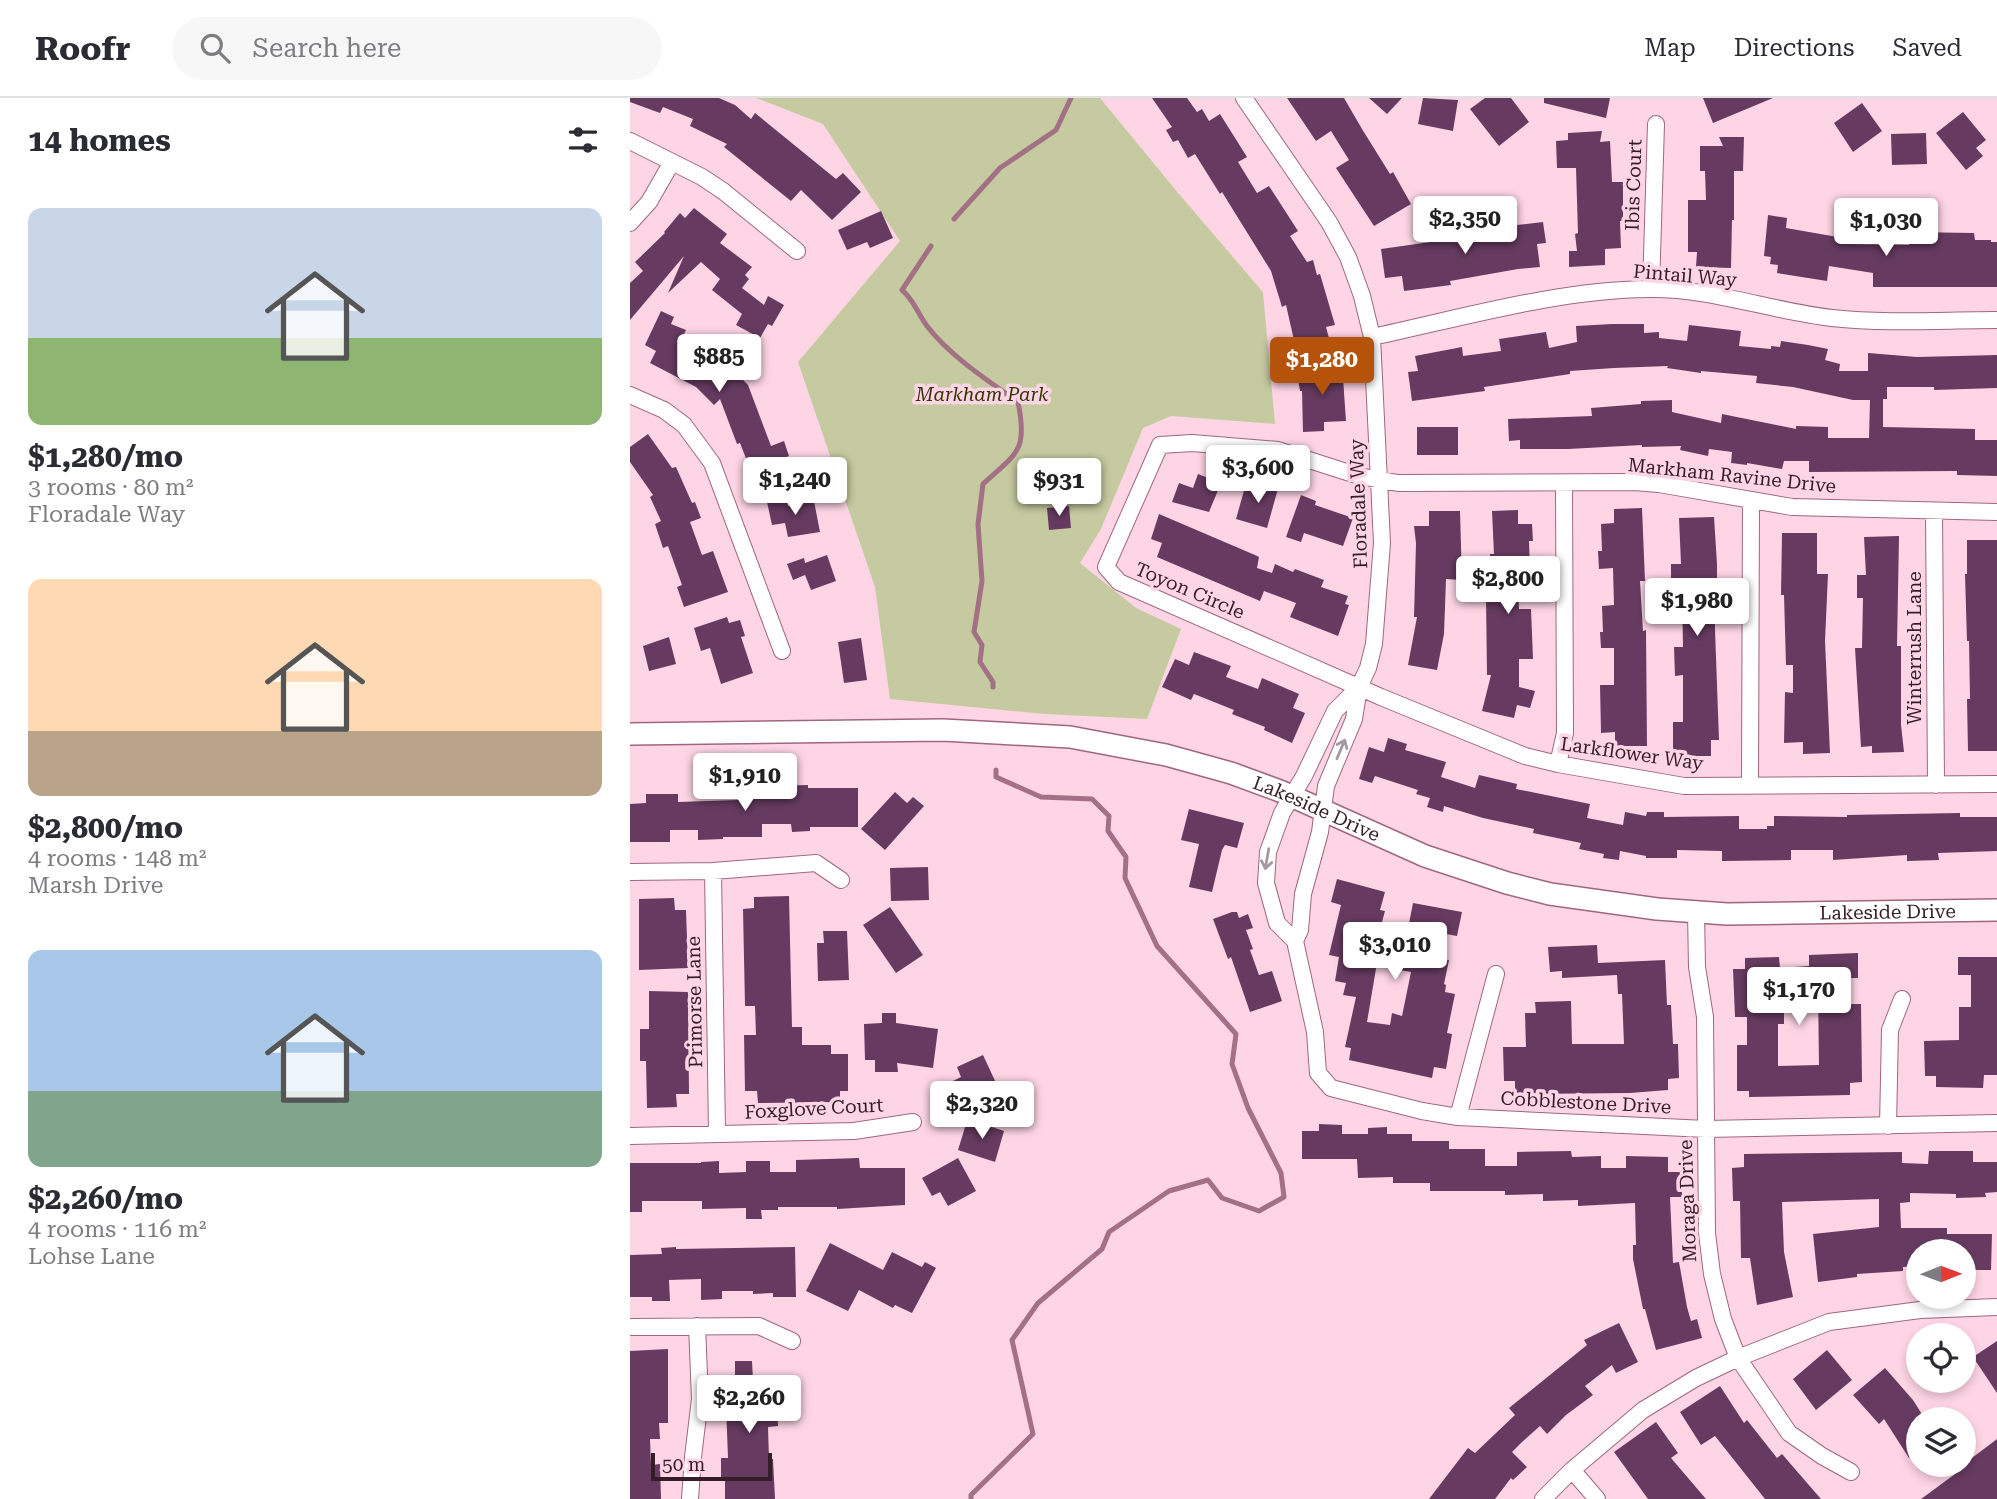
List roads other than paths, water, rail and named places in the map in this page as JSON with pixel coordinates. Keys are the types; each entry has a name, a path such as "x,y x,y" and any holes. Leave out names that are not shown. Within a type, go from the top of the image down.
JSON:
{"street":[{"name":"Floradale Way","path":"1244,98 1329,222 1348,257 1362,296 1372,337 1382,544 1380,596 1374,644 1359,687 1354,719 1325,786 1321,810"},
{"name":"Ibis Court","path":"1651,289 1656,124"},
{"path":"630,141 702,177 797,251"},
{"path":"630,223 649,202 672,162"},
{"name":"Pintail Way","path":"1372,337 1587,292 1651,289 1703,294 1829,318 1867,321 1997,320"},
{"path":"630,395 664,411 684,425 712,463 782,651"},
{"name":"Toyon Circle","path":"1359,687 1119,582 1106,567 1160,445 1192,443 1278,450 1378,480"},
{"name":"Markham Ravine Drive","path":"1378,480 1398,483 1659,484 1792,507 1997,512"},
{"path":"1558,764 1565,733 1564,483"},
{"path":"1750,786 1751,500"},
{"name":"Winterrush Lane","path":"1934,511 1936,785"},
{"name":"Floradale Way","path":"1293,797 1335,710 1359,687"},
{"name":"Larkflower Way","path":"1359,687 1525,756 1684,786 1997,784"},
{"name":"Lakeside Drive","path":"630,734 943,730 1070,737 1166,755 1208,766 1293,797 1425,856 1550,894 1612,904 1696,912 1997,910"},
{"name":"Cobblestone Drive","path":"1293,797 1282,813 1268,852 1266,883 1277,923 1295,941 1315,1032 1318,1073 1331,1088 1422,1111 1458,1116 1706,1129 1997,1123"},
{"name":"Cobblestone Drive","path":"1295,941 1300,930 1306,882 1320,832 1321,810"},
{"path":"630,872 713,871 816,863 841,880"},
{"name":"Primorse Lane","path":"713,871 717,1133"},
{"name":"Moraga Drive","path":"1696,912 1697,967 1705,1017 1707,1233 1712,1274 1723,1319 1738,1358 1789,1433 1851,1472"},
{"path":"1458,1116 1496,974"},
{"path":"1888,1126 1890,1030 1902,999"},
{"name":"Foxglove Court","path":"630,1136 854,1131 913,1122"},
{"path":"1543,1499 1572,1470 1643,1410 1696,1378 1738,1358 1829,1322 1920,1310 1997,1307"},
{"path":"691,1499 700,1399 697,1326"},
{"path":"630,1327 759,1326 792,1341"},
{"path":"1572,1470 1597,1499"}],"waterway":[{"path":"954,219 1000,168 1056,130 1071,98"},
{"path":"931,246 902,290 936,337 970,367 1018,402 1021,418 1022,431 1017,450 983,484 978,524 982,581 974,632 982,645 980,662 993,682 993,687"},
{"path":"971,1499 971,1495 1033,1434 1012,1340 1038,1303 1102,1249 1109,1232 1169,1191 1208,1180 1222,1198 1259,1211 1284,1197 1281,1173 1248,1108 1232,1064 1236,1034 1157,946 1125,878 1126,857 1108,831 1109,816 1092,799 1041,797 996,777 996,770"}],"park label":[{"name":"Markham Park","path":"982,394"}]}
